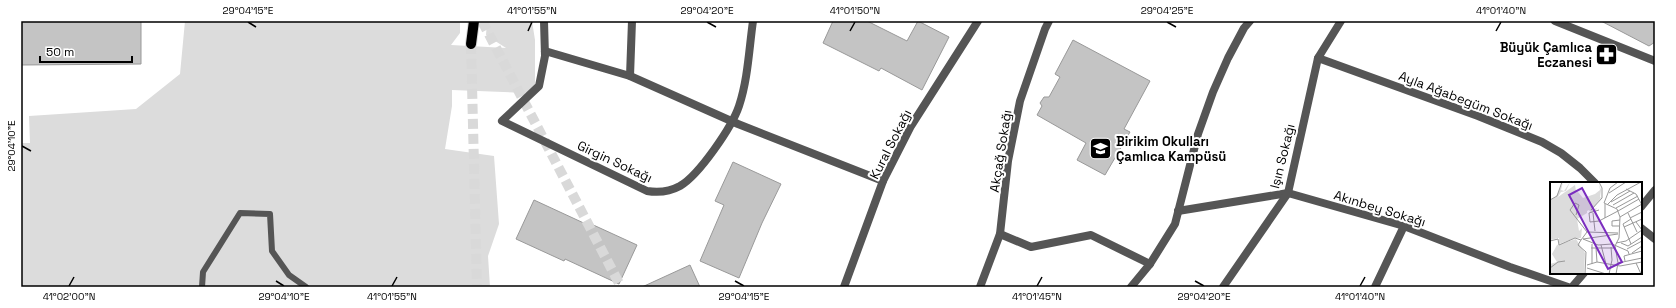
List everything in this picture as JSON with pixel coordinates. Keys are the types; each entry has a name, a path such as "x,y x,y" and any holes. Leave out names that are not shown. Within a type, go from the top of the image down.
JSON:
{"main road":[{"path":"471,44 473,21"}],"street":[{"path":"544,21 545,51 630,76 732,122 883,181"},
{"path":"630,76 632,21"},
{"name":"Girgin Sokağı","path":"545,51 539,86 502,121 647,191 656,193 672,190 691,177 723,138 740,105 753,21"},
{"name":"Kural Sokağı","path":"844,287 883,181 912,126 978,21"},
{"name":"Akçağ Sokağı","path":"980,287 1000,234 1008,161 1020,101 1049,21"},
{"path":"1131,287 1150,264 1175,224 1198,134 1213,92 1228,58 1244,28 1250,21"},
{"name":"Işın Sokağı","path":"1223,287 1288,193 1318,58 1341,21"},
{"path":"1555,21 1655,61"},
{"name":"Ayla Ağabegüm Sokağı","path":"1318,58 1478,116 1542,142 1561,153 1580,168 1594,182"},
{"path":"1642,207 1655,190"},
{"name":"Akınbey Sokağı","path":"1178,211 1288,193 1404,226 1510,267 1568,287"},
{"path":"1375,287 1404,226"},
{"path":"1642,229 1655,239"},
{"path":"1000,234 1031,246 1091,235 1150,264"},
{"path":"1572,287 1583,274"}],"lane":[{"path":"202,287 204,272 240,213 270,214 272,251 289,275 306,287"}],"shaded area":[{"path":"185,21 460,21 460,33 451,45 506,48 486,35 487,21 532,21 535,40 535,86 528,93 452,90 452,106 445,149 494,156 499,224 488,256 490,287 21,287 21,143 30,143 29,116 136,109 180,74"}],"building":[{"path":"21,21 141,21 141,64 21,65"},
{"path":"833,21 867,21 907,41 918,21 949,37 922,90 881,68 879,71 823,43"},
{"path":"1601,21 1655,21 1655,42 1649,46"},
{"path":"1073,40 1150,81 1124,129 1130,132 1105,175 1077,160 1086,143 1037,115 1042,106 1040,103 1044,97 1049,97 1060,77 1055,74"},
{"path":"733,162 781,184 762,223 739,278 700,261 724,205 715,201"},
{"path":"534,200 588,225 589,223 637,245 619,284 565,259 564,261 516,239"},
{"path":"690,265 700,287 642,287"}],"tunnel":[{"path":"482,21 621,287"},
{"path":"471,44 477,287"}],"place":[{"name":"Büyük Çamlıca Eczanesi","path":"1607,54"},
{"name":"Birikim Okulları Çamlıca Kampüsü","path":"1101,148"}]}
